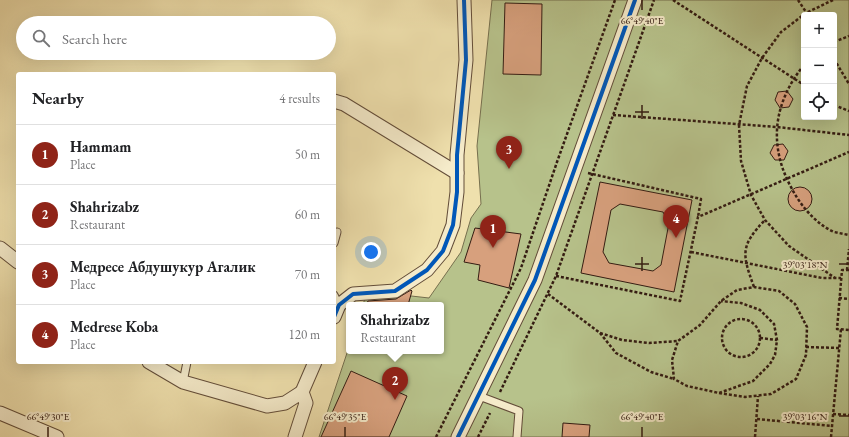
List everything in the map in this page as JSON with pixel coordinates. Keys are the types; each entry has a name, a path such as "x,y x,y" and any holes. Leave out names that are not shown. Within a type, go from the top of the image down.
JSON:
{"street":[{"path":"336,300 353,294 395,291 427,270 443,251 453,225 457,192 457,155 466,60 464,0"},
{"path":"458,437 538,272 635,0"},
{"path":"336,102 344,104 457,173"},
{"path":"0,248 16,260"},
{"path":"152,364 183,382 267,406 285,403 302,392 314,364"},
{"path":"295,437 306,403 302,392"},
{"path":"0,413 57,437"}],"lane":[{"path":"183,382 187,364"},
{"path":"479,396 519,411 517,437"}],"path":[{"path":"436,437 521,268 615,0"},
{"path":"673,0 802,84"},
{"path":"798,0 806,12"},
{"path":"811,12 833,0"},
{"path":"801,18 782,32 762,58 747,86 739,125 741,161 751,195 765,220 788,246 835,278"},
{"path":"837,41 849,36"},
{"path":"837,64 849,84"},
{"path":"801,69 793,78 780,110 777,127 777,142 780,163 800,204 815,219 834,231 849,235"},
{"path":"837,106 849,111"},
{"path":"613,115 777,127 849,135"},
{"path":"698,217 849,152"},
{"path":"521,268 680,301 701,199 593,174 557,162"},
{"path":"754,287 745,262 746,244 753,232 765,220"},
{"path":"849,249 848,270 842,270 837,329 849,330"},
{"path":"691,252 822,278 841,278"},
{"path":"548,294 600,333 616,353 651,372 674,379 687,386 745,397 771,394 796,379 806,355 807,327 795,304 779,291 754,287 737,290 721,301 700,326 678,341 649,343 622,340 600,333"},
{"path":"839,298 849,298"},
{"path":"719,393 753,381 770,364 775,355 777,340 774,324 760,310 741,303 721,301"},
{"path":"735,320 747,320 756,327 760,338 756,350 746,356 734,356 725,349 721,338 725,327 730,323 735,320"},
{"path":"831,437 841,329"},
{"path":"760,338 777,340"},
{"path":"674,379 672,360 678,341"},
{"path":"806,347 839,348"},
{"path":"755,437 758,396"},
{"path":"834,414 849,415"},
{"path":"757,419 832,426"}],"green space":[{"path":"492,0 849,0 849,437 319,437 347,354 444,354 444,302 364,302 367,291 429,298 461,252 471,218 481,204 477,146"}],"building":[{"path":"505,3 542,4 541,75 503,74"},
{"path":"787,91 793,99 789,107 780,108 775,100 778,92"},
{"path":"783,144 788,151 784,160 775,160 770,153 774,145"},
{"path":"600,182 692,200 674,292 581,273","holes":["620,204 663,212 669,223 661,265 653,271 609,263 603,252 611,210"]},
{"path":"800,187 809,190 812,199 809,208 800,211 791,208 788,199 791,190"},
{"path":"475,228 521,234 509,288 478,280 480,265 464,262"},
{"path":"411,290 412,291 409,302 368,302 368,301 396,299"},
{"path":"351,371 407,396 389,437 321,437"},
{"path":"563,423 590,425 589,437 562,437"}],"cycle path":[{"path":"336,312 339,305 353,294 395,291 427,270 443,251 453,225 457,192 457,155 466,60 464,0"},
{"path":"458,437 535,280 635,0"}],"place":[{"name":"Медресе Абдушукур Агалик","path":"509,169"},
{"name":"Medrese Koba","path":"676,238"},
{"name":"Hammam","path":"493,248"},
{"name":"Shahrizabz","path":"395,400"}]}
